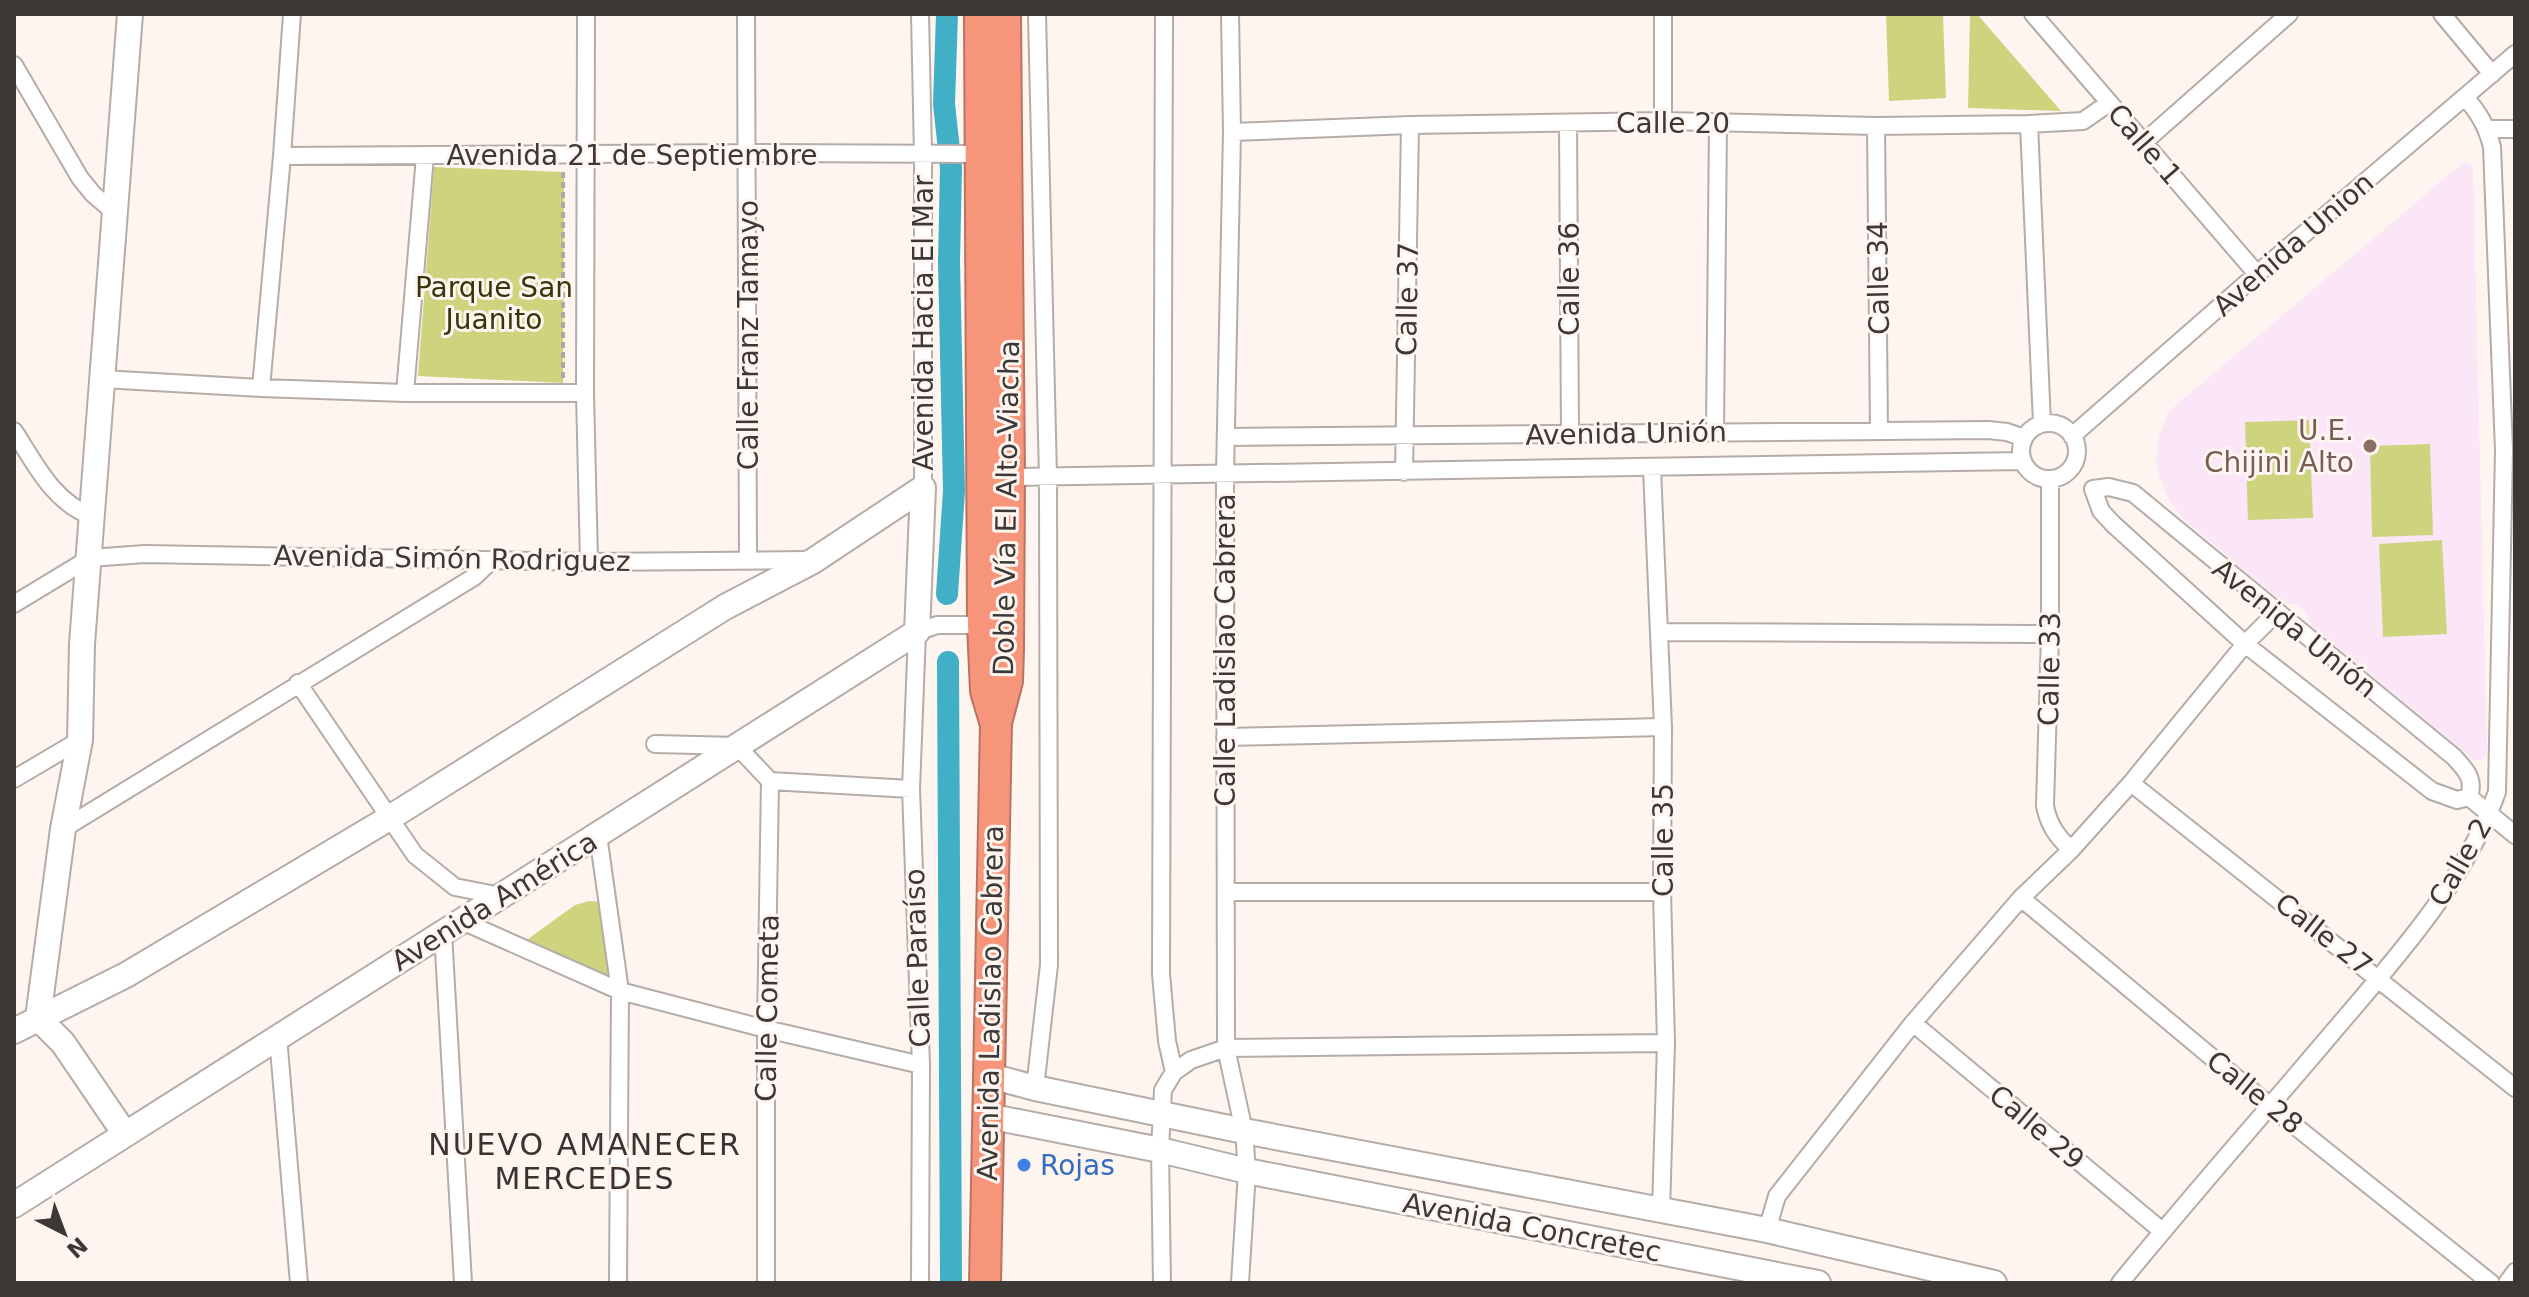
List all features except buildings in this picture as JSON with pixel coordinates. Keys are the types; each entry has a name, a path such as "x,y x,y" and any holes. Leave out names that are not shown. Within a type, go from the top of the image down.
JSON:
{"highway":[{"name":"Doble Vía El Alto-Viacha","path":"980,14 974,154 972,625 996,723"},
{"name":"Doble Vía El Alto-Viacha","path":"996,723 1007,681 1009,477 1005,14"},
{"name":"Avenida Ladislao Cabrera","path":"985,1283 996,723"}],"street":[{"path":"38,1018 63,829 80,740 82,644 130,14"},
{"path":"261,388 292,14"},
{"path":"586,14 585,393 589,562"},
{"name":"Calle Franz Tamayo","path":"746,14 748,559"},
{"name":"Avenida Hacia El Mar","path":"920,14 930,155 923,488 927,629"},
{"path":"1035,1088 1049,965 1048,477 1037,14"},
{"path":"1164,14 1161,974 1167,1041 1174,1072"},
{"name":"Calle Ladislao Cabrera","path":"1230,14 1232,132 1225,475 1226,1048 1244,1131 1247,1171 1240,1283"},
{"path":"1663,14 1663,121"},
{"path":"2143,143 2289,14"},
{"path":"2442,14 2492,74"},
{"name":"Calle 1","path":"2043,17 2109,103 2257,274"},
{"name":"Avenida Union","path":"2072,436 2515,54"},
{"path":"14,65 20,90 80,178 114,212"},
{"name":"Calle 2","path":"2120,1283 2379,978 2435,907 2489,814 2507,771 2510,450 2492,147 2487,129 2465,97"},
{"name":"Calle 20","path":"1232,132 1410,125 1663,121 1876,126 2029,124 2083,121 2109,103"},
{"name":"Calle 36","path":"1568,123 1570,434"},
{"path":"1715,432 1718,123"},
{"path":"2029,124 2042,424"},
{"name":"Calle 37","path":"1404,472 1410,125"},
{"name":"Calle 34","path":"1876,126 1879,431"},
{"path":"2487,129 2515,129"},
{"name":"Avenida 21 de Septiembre","path":"282,156 974,154"},
{"path":"405,393 425,156"},
{"path":"102,379 405,393 585,393"},
{"path":"2042,424 2059,425 2072,436 2077,453 2065,474 2050,479 2033,475 2022,461 2024,438 2042,424"},
{"name":"Avenida Unión","path":"1226,437 1988,430 2024,438"},
{"path":"14,431 55,493 70,506 93,517"},
{"path":"1009,477 2022,461"},
{"name":"Calle 35","path":"1652,469 1663,727 1662,892 1666,1043 1661,1211"},
{"path":"2070,469 2093,489 2101,511 2113,524 2245,644 2432,791 2457,800 2469,797 2515,835"},
{"name":"Calle 33","path":"2050,479 2045,806 2048,822 2055,834 2071,850"},
{"name":"Avenida Unión","path":"2093,489 2109,487 2133,493 2454,757 2467,770 2471,781 2469,797"},
{"path":"14,1031 126,975 391,817 725,607 813,561 923,488"},
{"name":"Avenida Simón Rodriguez","path":"90,558 145,554 589,562 813,561"},
{"path":"14,604 90,558"},
{"path":"63,829 474,577 492,560"},
{"path":"1767,1230 1777,1196 1913,1023 2021,898 2071,850 2131,783 2245,644 2276,613"},
{"path":"927,629 972,625"},
{"name":"Avenida América","path":"14,1205 737,746 927,629"},
{"name":"Calle Paraíso","path":"920,1283 921,1065 911,789 927,629"},
{"path":"1660,632 2050,634"},
{"path":"298,683 415,855 455,887 501,896"},
{"path":"1225,737 1663,727"},
{"path":"14,779 80,740"},
{"path":"655,744 737,746 770,781 911,789"},
{"name":"Calle Cometa","path":"766,1283 770,781"},
{"name":"Calle 27","path":"2131,783 2515,1088"},
{"path":"598,835 620,991 618,1283"},
{"path":"1226,892 1662,892"},
{"name":"Calle 28","path":"2021,898 2270,1106 2491,1283"},
{"path":"463,1283 452,927 620,991 921,1065"},
{"path":"38,1018 63,1043 125,1134"},
{"name":"Calle 29","path":"1913,1023 2162,1231"},
{"path":"278,1037 299,1283"},
{"path":"1162,1283 1160,1150 1163,1090 1174,1072 1191,1060 1226,1048 1666,1043"},
{"path":"987,1075 1035,1088 1244,1131 1767,1230 1994,1283"},
{"name":"Avenida Concretec","path":"988,1116 1769,1278 1818,1283"},
{"path":"2507,1283 2515,1272"}],"path":[{"path":"550,171 564,172 563,383"}],"shaded area":[{"path":"2464,162 2473,165 2487,755 2481,760 2474,760 2311,625 2304,611 2295,604 2285,604 2182,518 2167,496 2156,459 2159,437 2168,412"}],"green space":[{"path":"1886,14 1943,14 1946,98 1889,101"},
{"path":"1970,14 1977,14 2061,111 1968,108"},
{"name":"Parque San Juanito","path":"434,167 564,172 563,383 418,376"},
{"path":"2309,420 2313,518 2248,520 2245,422"},
{"path":"2430,444 2433,535 2372,537 2370,446"},
{"path":"2442,540 2447,634 2383,637 2379,544"},
{"path":"601,902 610,926 609,980 510,952 575,905"}],"waterway":[{"path":"947,14 944,104 951,168 949,262 954,491 947,594"},
{"path":"948,662 951,1283"}],"place":[{"name":"U.E. Chijini Alto","path":"2370,446"},
{"name":"Rojas","path":"1024,1165"}],"district":[{"name":"NUEVO AMANECER MERCEDES","path":"585,1162"}]}
